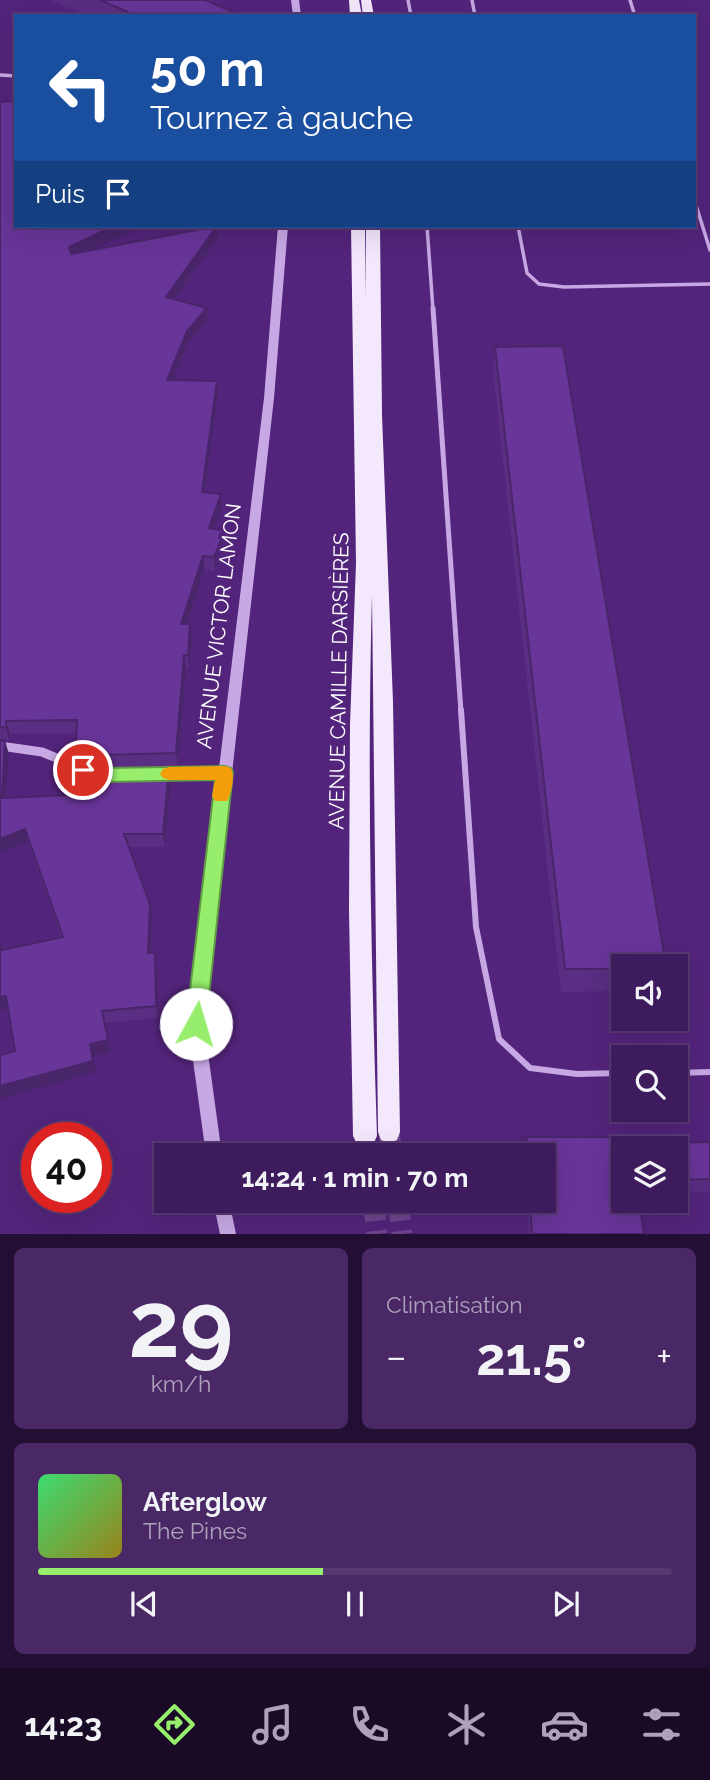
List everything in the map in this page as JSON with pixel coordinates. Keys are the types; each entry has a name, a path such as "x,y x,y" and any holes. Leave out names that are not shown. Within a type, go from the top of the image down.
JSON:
{"main road":[{"name":"AVENUE CAMILLE DARSIÈRES","path":"358,228 364,563 359,724 359,909 365,1136"},
{"name":"AVENUE CAMILLE DARSIÈRES","path":"373,228 374,415 384,702 389,1132"}],"street":[{"name":"AVENUE VICTOR LAMON","path":"212,1143 196,1024 269,398 284,228"},
{"path":"0,746 42,752 95,772"},
{"path":"146,774 225,772"},
{"path":"224,1213 228,1234"}],"lane":[{"path":"696,205 710,250"},
{"path":"427,228 476,927 499,1038 530,1068 577,1074 611,1073"},
{"path":"518,228 527,273 539,284 564,287 710,284"},
{"path":"688,1073 710,1073"}],"building":[{"path":"100,0 205,0 238,14 132,14"},
{"path":"14,101 14,228 110,228 69,247 71,254 216,228 166,297 207,308 187,331 167,380 217,381 202,492 221,494 209,528 225,531 214,557 203,556 181,624 190,624 188,655 184,655 176,753 104,755 83,750 76,747 77,720 6,721 6,727 0,727 0,102"},
{"path":"563,346 664,954 611,954 611,969 565,969 495,347"},
{"path":"0,740 5,741 2,798 74,795 75,762 104,769 169,767 163,834 124,834 150,904 148,953 155,952 156,1006 102,1011 108,1040 90,1044 93,1061 0,1086 0,1055 15,1051 6,996 0,997 0,943 2,950 63,937 25,829 0,839"},
{"path":"526,1137 611,1137 611,1213 641,1213 644,1234 532,1234 531,1213 556,1213 556,1143 527,1143"},
{"path":"688,1142 710,1142 710,1179 688,1180"}],"tunnel":[{"path":"389,1132 390,1143"},
{"path":"365,1136 366,1143"},
{"path":"375,1213 377,1234"},
{"path":"400,1213 402,1234"}],"slow traffic":[{"path":"169,774 225,772 221,796"}],"route":[{"path":"83,770 106,775 225,772 196,1024"}]}
